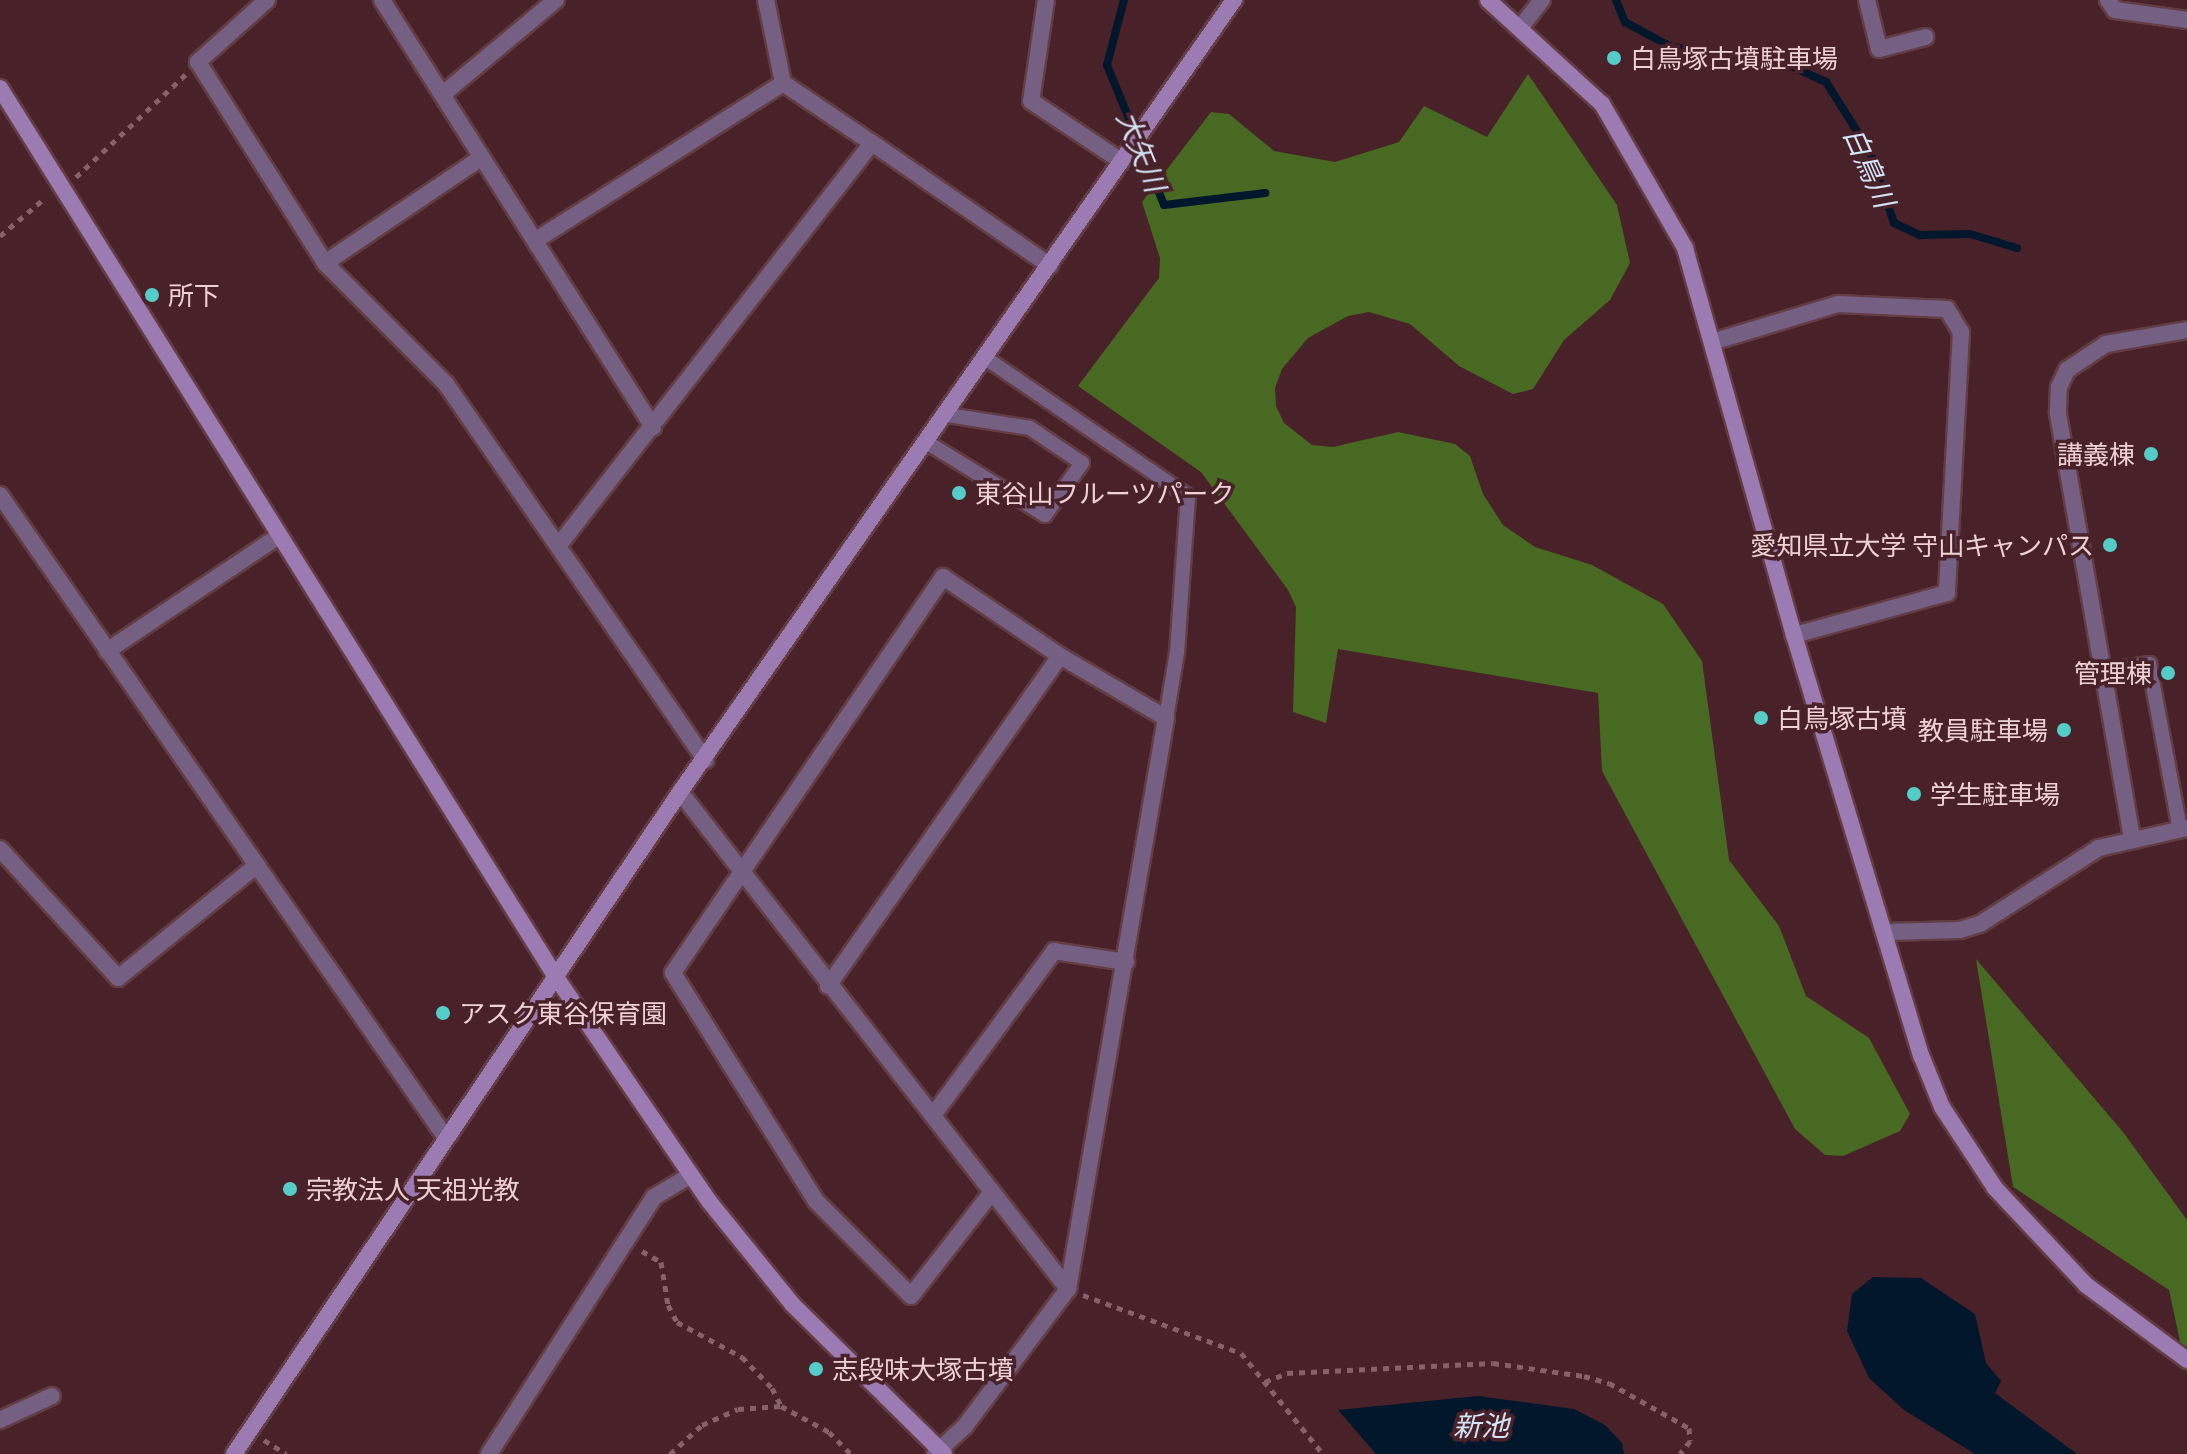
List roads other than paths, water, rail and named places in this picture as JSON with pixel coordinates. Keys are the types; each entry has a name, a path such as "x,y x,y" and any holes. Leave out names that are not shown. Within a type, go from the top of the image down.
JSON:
{"street":[{"path":"267,0 198,62 325,263 446,384 705,760"},
{"path":"382,0 653,427"},
{"path":"443,94 556,0"},
{"path":"766,0 783,83 1050,266"},
{"path":"1046,0 1031,101 1117,166"},
{"path":"234,1454 680,792 948,415 1234,0"},
{"path":"1488,0 1610,117 1685,248 1794,635 1921,1055 1942,1107 1995,1188 2086,1285 2187,1360"},
{"path":"1520,28 1542,0"},
{"path":"1867,0 1879,49 1925,37"},
{"path":"2108,0 2115,10 2187,20"},
{"path":"536,240 783,83"},
{"path":"0,88 556,977 691,1175 793,1305 940,1453 965,1426 1068,1289 1166,718 1060,656 943,577 673,973 816,1201 911,1296 992,1192"},
{"path":"559,545 872,143"},
{"path":"325,263 482,157"},
{"path":"1712,342 1838,304 1947,309 1961,332 1947,593 1794,635"},
{"path":"2132,838 2058,412 2059,387 2067,370 2106,344 2187,330"},
{"path":"0,495 446,1138"},
{"path":"107,651 279,536"},
{"path":"828,986 1060,656"},
{"path":"680,792 828,986 934,1114 1068,1289"},
{"path":"1886,932 1960,930 1980,924 2002,915 2066,866 2132,838 2183,829"},
{"path":"0,849 118,978 257,865"},
{"path":"934,1114 1054,951 1126,962"},
{"path":"489,1454 654,1197 691,1175"},
{"path":"0,1420 52,1396"}],"lane":[{"path":"987,359 1188,496 1177,652 1166,718"},
{"path":"928,443 1045,515 1082,463 1030,428 948,415"},
{"path":"2102,671 2149,664 2183,829"}],"water":[{"path":"1873,1277 1921,1278 1975,1314 1986,1363 2001,1381 1995,1393 2077,1454 1975,1454 1904,1410 1869,1378 1847,1331 1852,1294"},
{"name":"新池","path":"1478,1396 1574,1409 1605,1425 1622,1443 1624,1454 1376,1454 1338,1410"}],"waterway":[{"name":"大矢川","path":"1124,0 1107,65 1164,205 1265,193"},
{"name":"白鳥川","path":"1616,0 1625,22 1671,47 1778,60 1826,82 1870,152 1894,223 1920,235 1970,234 2017,248"}],"place":[{"name":"白鳥塚古墳駐車場","path":"1614,58"},
{"name":"所下","path":"152,295"},
{"name":"講義棟","path":"2151,454"},
{"name":"東谷山フルーツパーク","path":"959,493"},
{"name":"愛知県立大学 守山キャンパス","path":"2110,545"},
{"name":"管理棟","path":"2168,673"},
{"name":"白鳥塚古墳","path":"1761,718"},
{"name":"教員駐車場","path":"2064,730"},
{"name":"学生駐車場","path":"1914,794"},
{"name":"アスク東谷保育園","path":"443,1013"},
{"name":"宗教法人 天祖光教","path":"290,1189"},
{"name":"志段味大塚古墳","path":"816,1369"}]}
